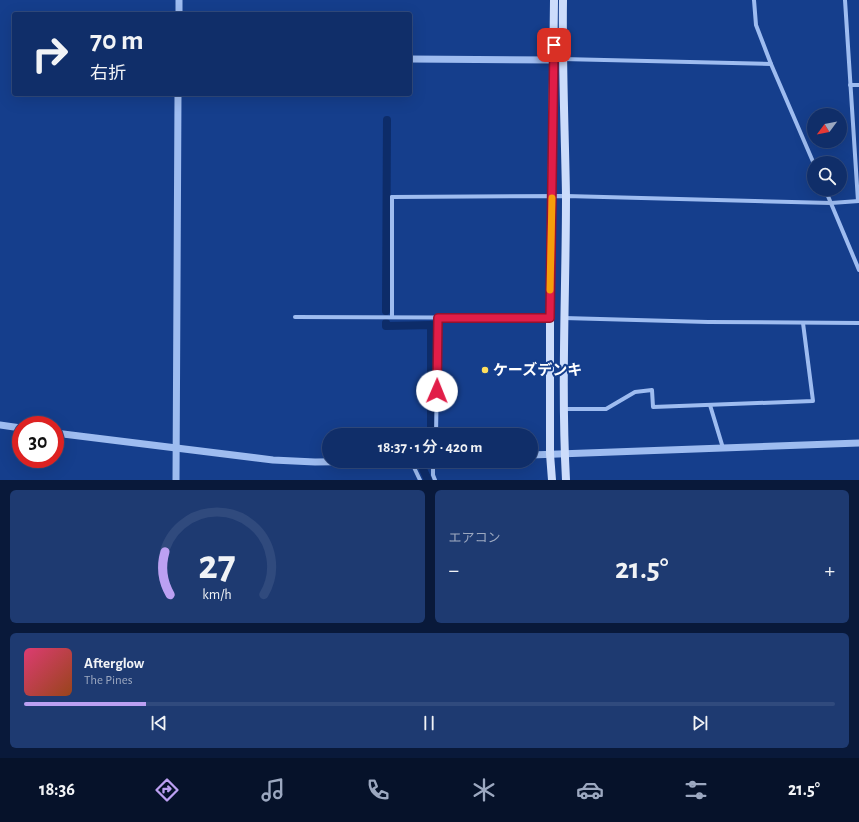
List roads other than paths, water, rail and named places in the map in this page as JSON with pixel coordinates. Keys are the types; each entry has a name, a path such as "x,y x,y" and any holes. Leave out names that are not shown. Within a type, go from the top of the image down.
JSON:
{"main road":[{"path":"554,0 566,196 562,409 566,480"},
{"path":"552,480 550,454 550,318 552,196 558,60 563,0"}],"street":[{"path":"179,0 179,12"},
{"path":"754,0 756,25 811,156"},
{"path":"392,317 392,197 566,196 831,204 859,201 845,0"},
{"path":"412,59 771,64"},
{"path":"850,85 859,85"},
{"path":"176,480 178,96"},
{"path":"828,196 859,270"},
{"path":"295,317 550,318"},
{"path":"436,428 438,318"},
{"path":"563,318 859,323"},
{"path":"562,409 606,409 635,392 652,390 653,407 813,401 803,323"},
{"path":"710,405 723,448"},
{"path":"0,425 12,427"},
{"path":"64,434 273,460 322,462"},
{"path":"538,455 859,443"},
{"path":"414,468 420,480"},
{"path":"434,468 433,475 435,480"}],"waterway":[{"path":"386,311 387,120"},
{"path":"386,323 386,326 431,325 431,428"},
{"path":"423,468 428,480"}],"place":[{"name":"ケーズデンキ","path":"485,370"}]}
